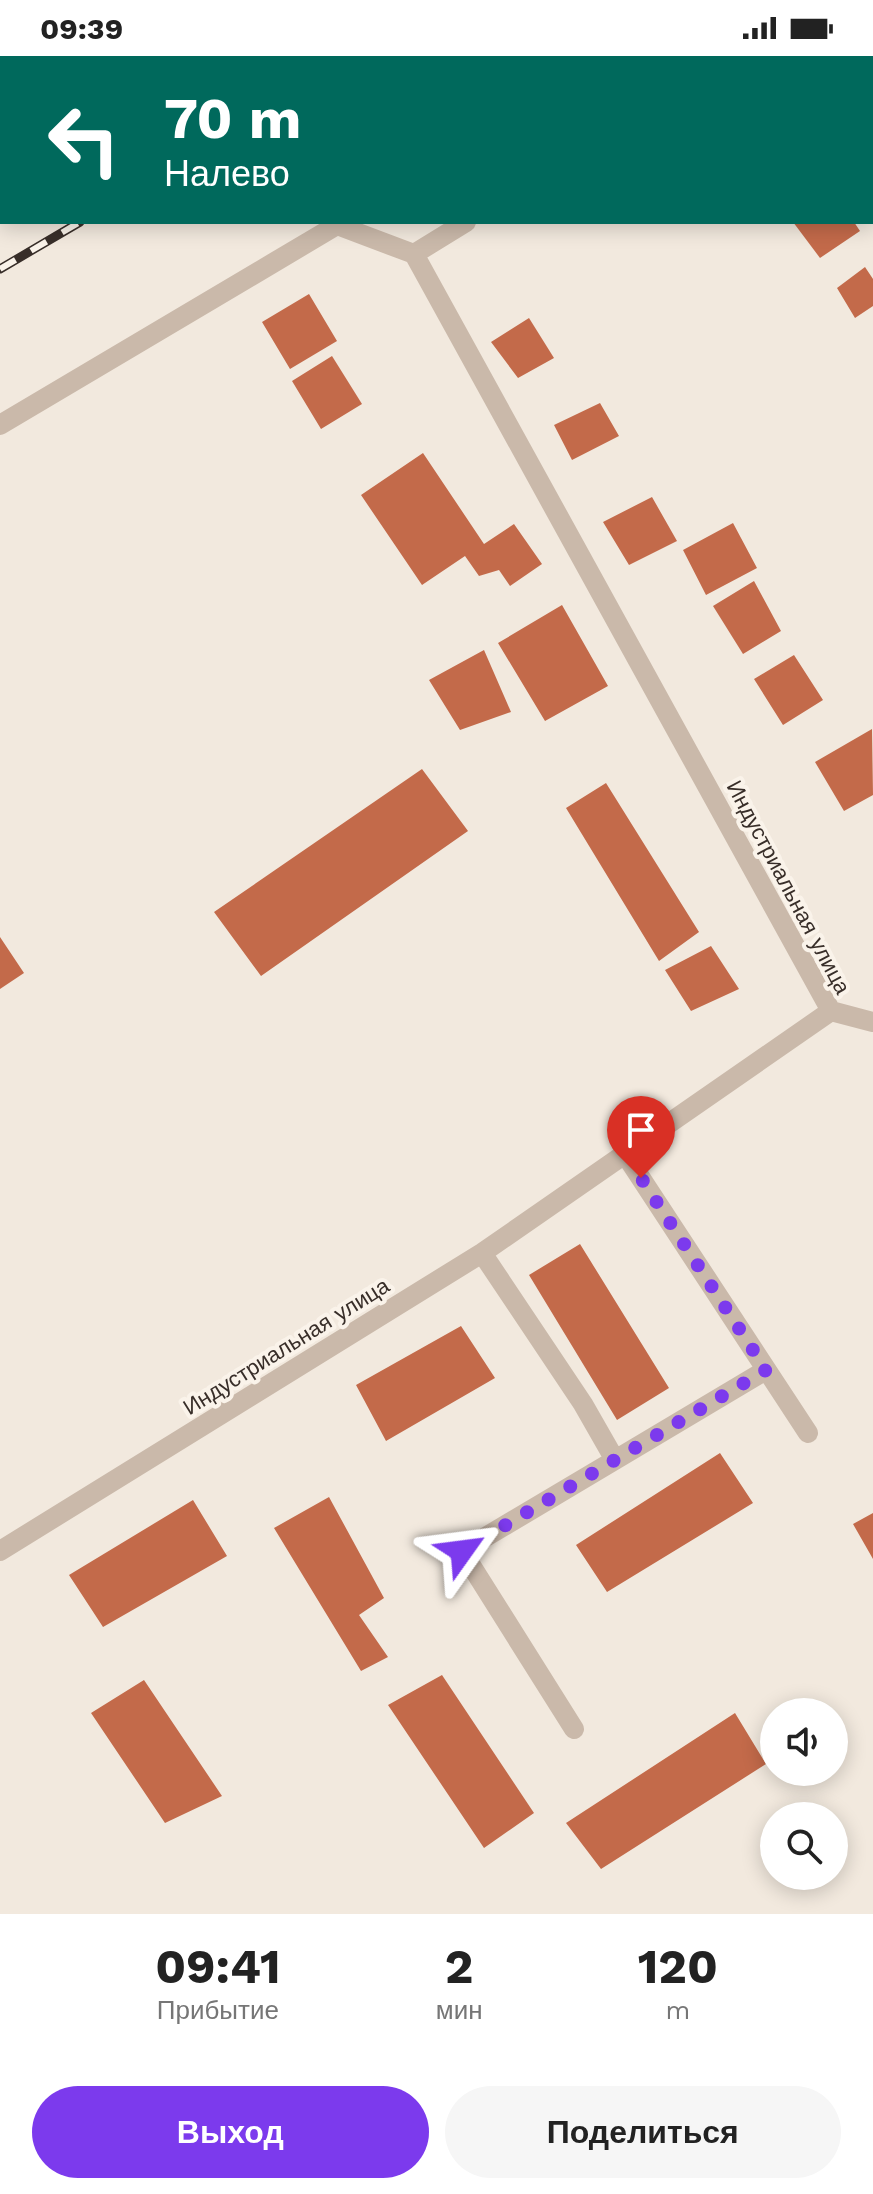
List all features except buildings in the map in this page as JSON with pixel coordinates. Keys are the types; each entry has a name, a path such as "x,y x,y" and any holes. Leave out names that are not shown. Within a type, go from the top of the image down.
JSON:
{"street":[{"path":"0,425 337,225 414,254 463,224"},
{"name":"Индустриальная улица","path":"0,1551 482,1253 831,1011 414,254"},
{"path":"831,1011 873,1022"},
{"path":"625,1154 808,1433"},
{"path":"482,1253 583,1404 615,1460"},
{"path":"574,1729 462,1551 766,1370"}],"railway":[{"path":"0,269 77,224"}],"route":[{"path":"462,1551 766,1370 641,1178"}]}
